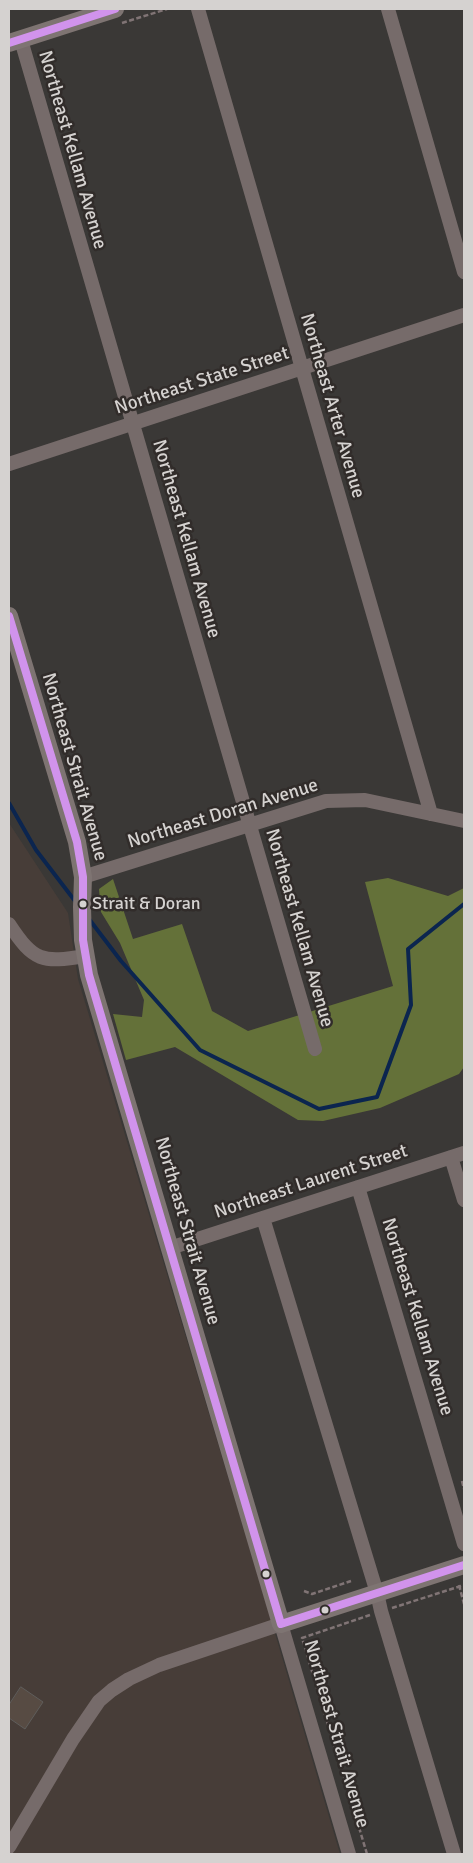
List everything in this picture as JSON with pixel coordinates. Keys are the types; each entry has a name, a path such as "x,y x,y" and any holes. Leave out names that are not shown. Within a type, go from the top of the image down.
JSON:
{"main road":[{"path":"15,41 115,9"},
{"name":"Northeast Strait Avenue","path":"9,616 77,842 83,876 82,907 89,975 281,1624"},
{"path":"281,1624 464,1565"}],"street":[{"name":"Northeast Arter Avenue","path":"198,9 431,814"},
{"path":"388,9 464,272"},
{"name":"Northeast Kellam Avenue","path":"15,41 132,423 315,1049"},
{"name":"Northeast State Street","path":"9,464 464,316"},
{"name":"Northeast Doran Avenue","path":"83,876 313,804 340,799 365,800 464,821"},
{"path":"9,924 24,946 42,958 64,960 86,956"},
{"path":"458,1155 464,1200"},
{"name":"Northeast Laurent Street","path":"170,1248 458,1155"},
{"name":"Northeast Kellam Avenue","path":"358,1187 464,1544"},
{"path":"263,1218 454,1854"},
{"path":"9,1847 74,1739 99,1701 112,1690 129,1679 159,1666 281,1624"},
{"name":"Northeast Strait Avenue","path":"281,1624 349,1854"}],"path":[{"path":"462,1481 464,1490"},
{"path":"304,1591 312,1594 351,1581"},
{"path":"302,1638 367,1854"}],"shaded area":[{"path":"9,823 68,913 78,979 340,1854 9,1854"}],"green space":[{"path":"388,878 448,896 464,888 464,1067 459,1074 380,1108 323,1121 298,1120 175,1047 126,1060 113,1014 142,1017 144,1000 120,943 101,912 99,889 113,879 133,939 182,924 212,1011 248,1031 393,986 365,882"}],"building":[{"path":"21,1687 43,1702 25,1729 9,1718 9,1705"}],"waterway":[{"path":"9,803 36,850 75,901"},
{"path":"89,919 121,961 200,1050 319,1109 377,1097 411,1005 408,949 464,904"}],"transit line":[{"path":"9,43 115,9"},
{"path":"9,616 77,842 83,877 83,940 89,975 281,1624"},
{"path":"281,1624 464,1565"}],"place":[{"name":"Strait & Doran","path":"83,904"}]}
